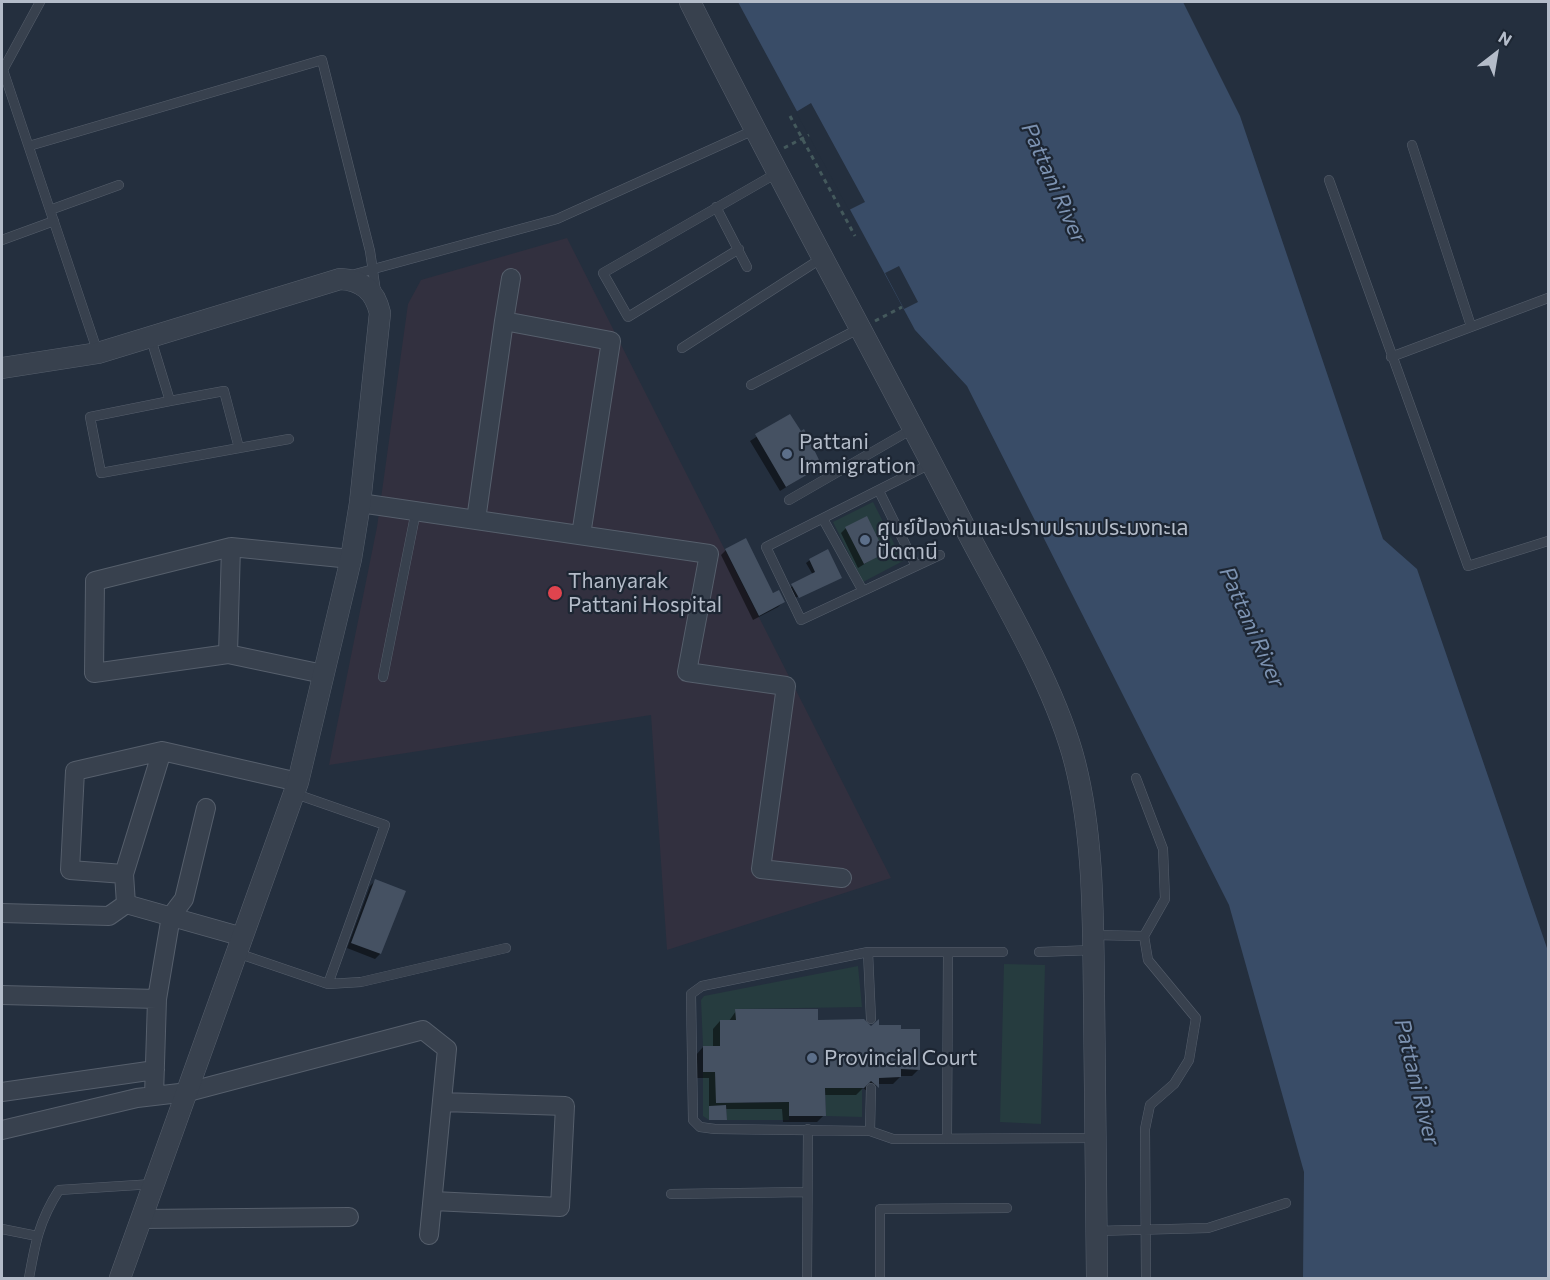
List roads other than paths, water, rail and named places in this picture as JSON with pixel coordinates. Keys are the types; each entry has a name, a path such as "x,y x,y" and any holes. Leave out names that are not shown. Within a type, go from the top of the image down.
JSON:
{"street":[{"path":"690,2 772,165 914,428 1035,664 1058,712 1071,750 1085,805 1093,943 1097,1278"},
{"path":"476,520 511,278"},
{"path":"2,368 98,353 151,339 340,279 362,284 377,301 380,312 360,503 351,559 295,788 120,1278"},
{"path":"504,321 611,341 581,535"},
{"path":"360,503 709,554 687,672 786,686 761,869 842,878"},
{"path":"323,674 228,654 94,673 95,581 231,547 351,559"},
{"path":"228,654 231,547"},
{"path":"124,874 70,870 75,771 162,751 295,788"},
{"path":"126,904 124,874 162,751"},
{"path":"154,1096 157,999 171,916 184,899 206,808"},
{"path":"126,904 171,916 240,945"},
{"path":"2,913 109,916 126,904"},
{"path":"2,995 157,999"},
{"path":"2,1130 154,1096 188,1092 423,1030 447,1049 429,1235"},
{"path":"2,1092 154,1070"},
{"path":"433,1201 560,1207 565,1106 442,1102"},
{"path":"141,1219 349,1217"}],"lane":[{"path":"40,2 3,67 98,353"},
{"path":"29,146 322,60 372,269 377,301"},
{"path":"340,279 557,219 754,130"},
{"path":"1412,145 1470,326"},
{"path":"739,249 628,317 603,273 716,207 772,165"},
{"path":"1329,180 1468,566 1548,541"},
{"path":"50,210 119,185"},
{"path":"716,207 747,267"},
{"path":"2,240 54,221"},
{"path":"681,348 822,258"},
{"path":"1391,357 1548,298"},
{"path":"751,385 860,328"},
{"path":"151,339 170,401"},
{"path":"239,448 224,391 90,417 101,472 239,448 289,439"},
{"path":"789,500 914,428"},
{"path":"932,463 766,548 801,620 940,555"},
{"path":"879,491 916,566"},
{"path":"384,676 416,511"},
{"path":"823,519 862,591"},
{"path":"1136,778 1163,849 1165,899 1144,936 1149,960 1196,1018 1189,1060 1174,1084 1150,1105 1145,1129 1146,1278"},
{"path":"295,788 385,825 328,984"},
{"path":"1039,952 1144,936"},
{"path":"240,945 328,984 361,982 506,948"},
{"path":"1003,952 868,952 702,986 692,994 693,1120 700,1127 715,1129 870,1131 893,1139 1095,1138"},
{"path":"868,952 871,1019"},
{"path":"947,1139 948,952"},
{"path":"870,1131 871,1088"},
{"path":"807,1278 808,1129"},
{"path":"29,1278 44,1214 59,1190 153,1184"},
{"path":"671,1194 807,1192"},
{"path":"1096,1232 1208,1228 1286,1203"},
{"path":"880,1278 880,1209 1007,1208"},
{"path":"2,1229 37,1236"}],"water":[{"name":"Pattani River","path":"738,2 1183,2 1240,116 1383,539 1417,569 1548,951 1548,1278 1303,1278 1304,1172 1229,905 967,386 915,330"}],"place":[{"name":"Pattani Immigration","path":"787,454"},
{"name":"ศูนย์ป้องกันและปราบปรามประมงทะเล ปัตตานี","path":"865,540"},
{"name":"Thanyarak Pattani Hospital","path":"555,593"},
{"name":"Provincial Court","path":"812,1058"}]}
